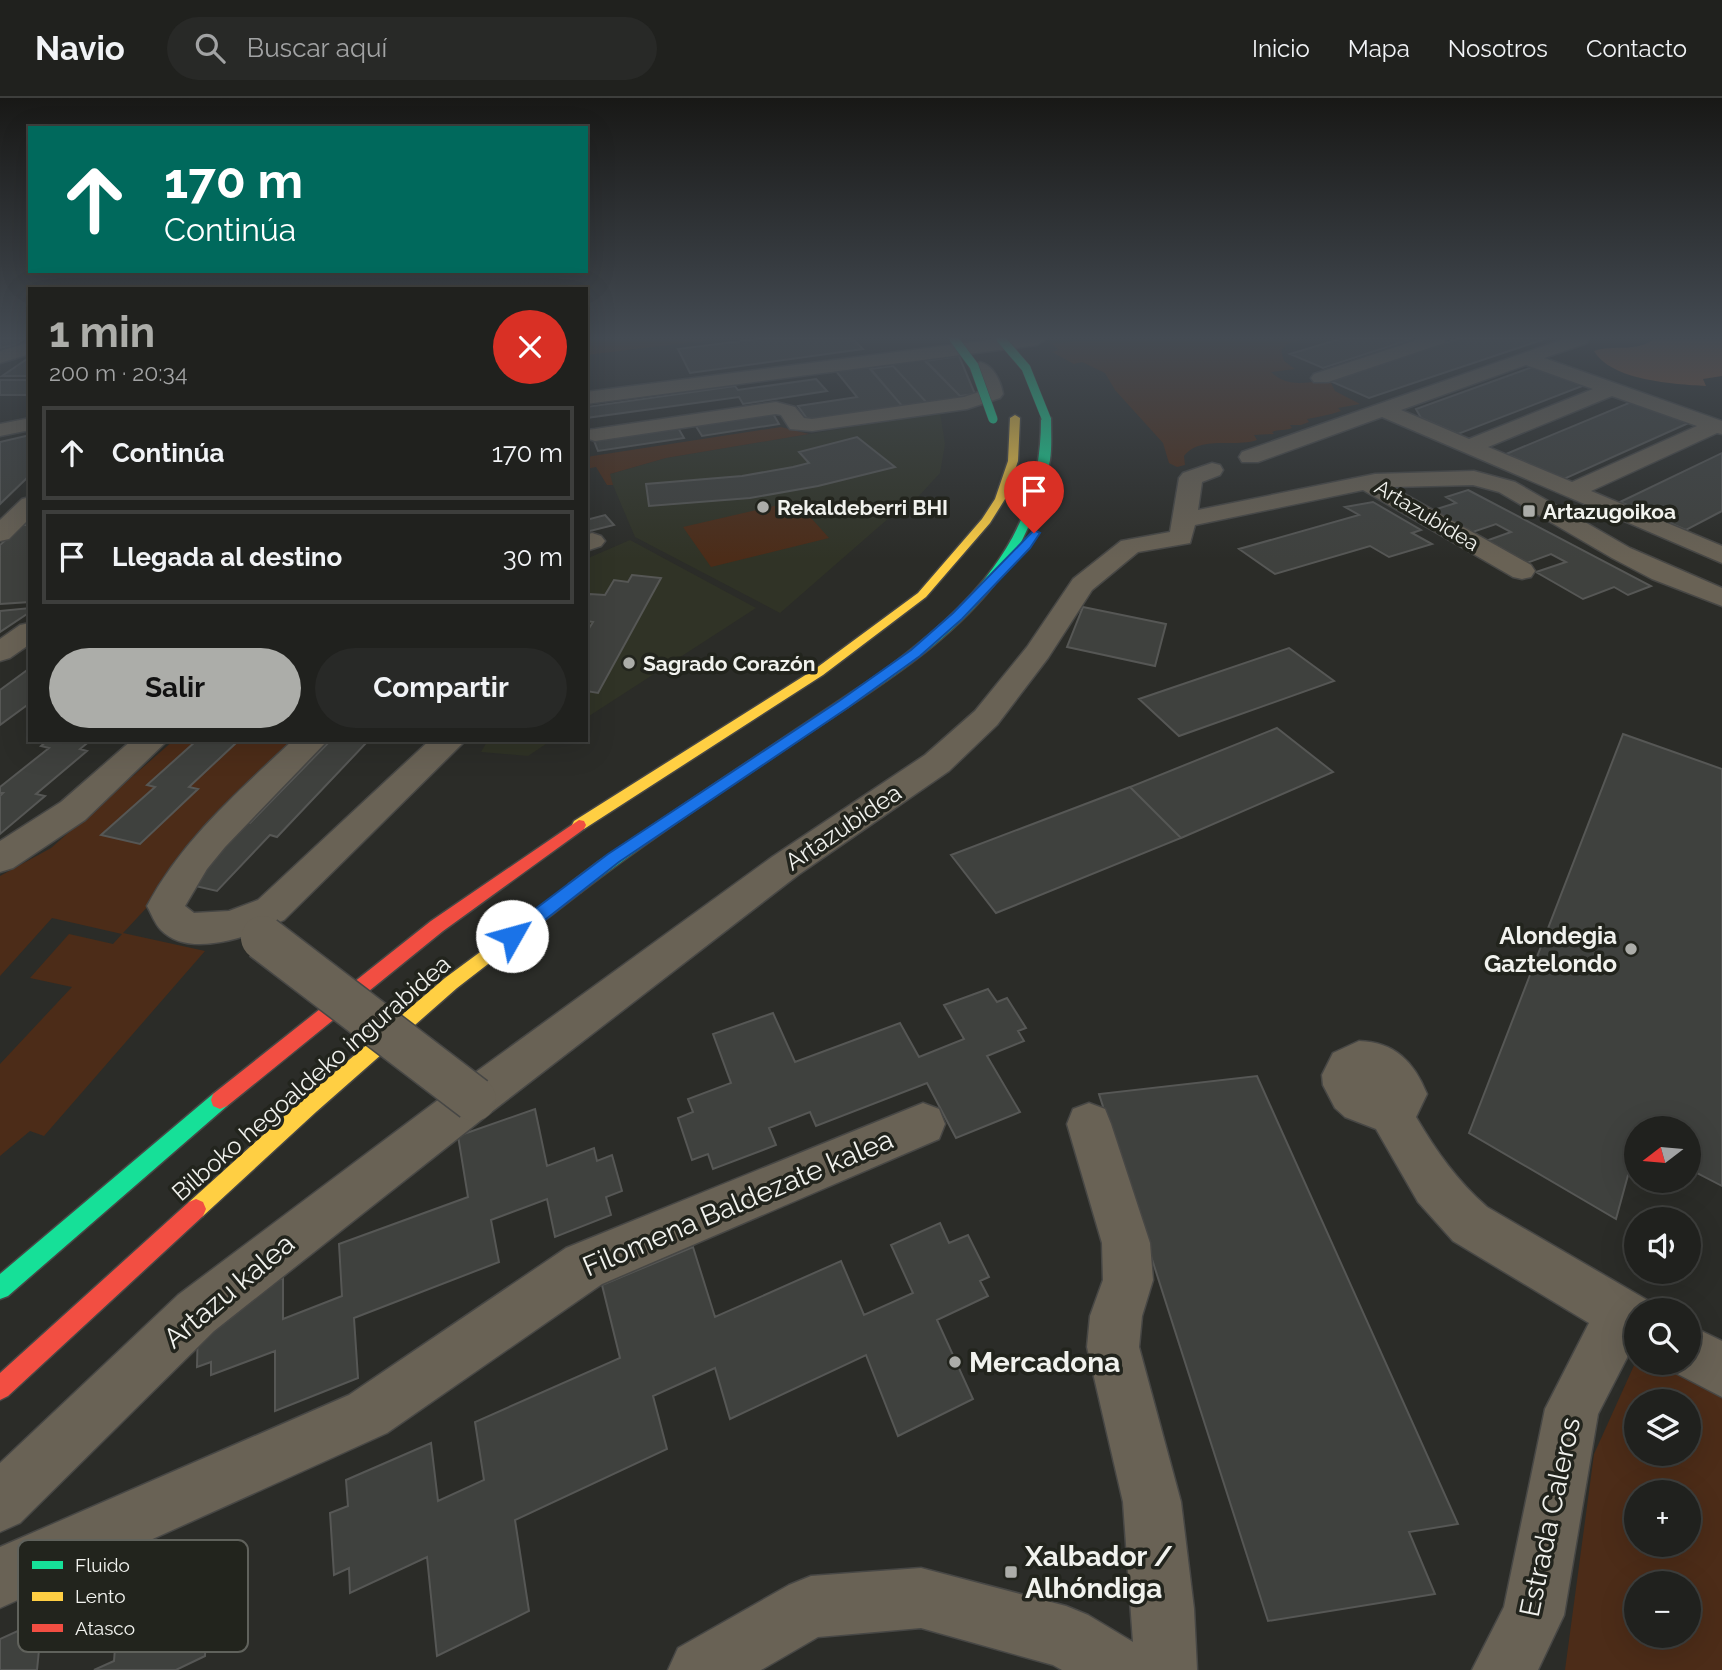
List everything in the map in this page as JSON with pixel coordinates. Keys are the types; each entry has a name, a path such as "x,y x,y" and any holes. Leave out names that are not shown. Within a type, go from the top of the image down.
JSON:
{"highway":[{"path":"991,412 996,441"},
{"name":"Bilboko hegoaldeko ingurabidea","path":"0,1288 245,1078 437,926 573,829 819,672 922,595 986,521 1006,483 1015,439 1013,412"},
{"name":"Bilboko hegoaldeko ingurabidea","path":"0,1388 309,1106 451,983 613,858 844,704 915,653 990,583 1027,517 1040,484 1053,417 1050,412"},
{"path":"1052,412 1062,439 1060,468"},
{"path":"963,548 986,495 995,463"},
{"path":"990,583 1026,546 1037,529"}],"street":[{"path":"594,435 747,412"},
{"path":"789,412 798,424 812,425 901,412"},
{"path":"1183,528 1191,478 1234,469 1377,412"},
{"path":"1389,412 1715,545"},
{"path":"1475,444 1553,412"},
{"path":"1677,412 1719,427"},
{"path":"0,430 28,424"},
{"path":"1580,487 1719,427"},
{"name":"Artazubidea","path":"1380,458 1342,466 1345,475 1521,571"},
{"name":"Artazubidea","path":"1415,458 1457,477"},
{"name":"Artazubidea","path":"474,1099 785,866 937,763 986,718 1038,652 1082,585 1130,546 1183,528 1201,517 1362,483 1474,478 1507,487 1661,573 1722,598"},
{"path":"0,534 28,506"},
{"path":"1661,573 1715,545"},
{"path":"0,652 28,632"},
{"path":"0,859 73,811 150,742"},
{"path":"310,742 203,848 177,882 166,906 169,916 180,924 195,929 213,929 245,922 271,910 448,742"},
{"path":"263,938 474,1099"},
{"name":"Artazu kalea","path":"0,1503 196,1313 474,1099"},
{"path":"1390,1111 1411,1153 1448,1206 1470,1224 1624,1324"},
{"path":"1089,1124 1126,1242 1128,1280 1116,1316 1113,1347 1152,1502 1163,1609 1165,1670"},
{"name":"Filomena Baldezate kalea","path":"85,1540 368,1414 584,1266 923,1125"},
{"name":"Estrada Caleros","path":"1503,1670 1533,1615 1572,1409 1624,1328"},
{"path":"1701,1358 1722,1370"},
{"name":"Filomena Baldezate kalea","path":"0,1578 18,1570"},
{"path":"700,1670 811,1607 920,1598 1066,1637 1122,1670"}],"shaded area":[{"name":"Rekaldeberri BHI","path":"938,412 940,412 945,444 940,473 918,497 890,517 780,613 635,537 610,474 666,458"},
{"path":"1135,412 1337,412 1307,419 1309,422 1290,425 1292,428 1272,432 1274,434 1254,435 1257,440 1199,446 1184,456 1185,465 1177,467 1169,463 1163,443"},
{"path":"781,427 809,434 666,458 610,474 613,485 607,485 596,467 588,469 588,457"},
{"path":"796,501 829,538 711,567 683,527"},
{"name":"Sagrado Corazón","path":"630,540 756,608 588,717 588,558"},
{"path":"172,742 195,742 148,784 155,787 102,835 140,844 189,787 235,743 233,742 301,742 123,933 205,951 44,1136 30,1131 0,1156 0,1064 72,987 30,978 69,934 113,944 122,934 52,918 0,976 0,876 51,848"},
{"path":"487,742 549,742 528,756 481,752"},
{"path":"1701,1344 1722,1357 1722,1670 1565,1670 1594,1454 1630,1375 1701,1375"}],"building":[{"path":"588,412 627,412 588,418"},
{"path":"772,412 779,424 702,436 694,423"},
{"path":"803,412 864,412 808,420"},
{"path":"1418,412 1514,412 1458,434 1421,418"},
{"path":"1606,412 1670,412 1693,421 1564,479 1506,454"},
{"path":"677,426 684,438 598,451 593,438"},
{"path":"28,435 28,477 0,504 0,442"},
{"path":"857,437 895,467 818,486 750,498 649,506 646,484 742,476 793,467 809,463 799,452"},
{"path":"1722,453 1722,511 1686,530 1620,502"},
{"path":"1468,490 1651,586 1628,595 1614,587 1583,599 1536,572 1566,562 1551,554 1524,564 1483,542 1511,532 1496,524 1467,534 1427,512 1456,503 1446,497"},
{"path":"1373,502 1421,530 1412,533 1432,544 1389,557 1370,546 1275,574 1239,549 1359,515 1345,507"},
{"path":"605,515 614,525 588,532 588,519"},
{"path":"22,525 28,525 28,602 0,604 0,545"},
{"path":"632,575 661,578 598,693 588,691 588,630 593,622 588,621 588,597 590,594 605,595 614,580 628,582"},
{"path":"1083,607 1166,624 1155,666 1067,647"},
{"path":"28,608 28,613 0,632 0,611"},
{"path":"1289,648 1334,681 1179,736 1139,699"},
{"path":"28,669 28,704 0,725 0,690"},
{"path":"1277,728 1333,772 1181,838 1130,787"},
{"name":"Alondegia Gaztelondo","path":"1623,734 1722,769 1722,1186 1701,1175 1701,1116 1624,1116 1624,1190 1616,1219 1469,1133"},
{"path":"46,742 89,742 80,749 87,751 36,794 45,796 0,834 0,796 3,793 0,793 0,787 49,748 41,746"},
{"path":"195,742 236,743 189,787 198,789 140,844 101,835 155,787 147,785"},
{"path":"329,742 367,742 277,837 270,835 217,891 182,883 242,822 250,823"},
{"path":"1130,787 1181,838 996,913 951,855"},
{"path":"988,989 997,1002 1007,998 1026,1028 1018,1031 1024,1041 987,1056 1020,1112 956,1138 927,1083 816,1126 810,1112 769,1128 776,1145 713,1169 708,1154 692,1160 678,1118 693,1112 688,1099 731,1083 713,1034 773,1013 795,1062 900,1023 919,1057 964,1039 944,1005"},
{"path":"1257,1076 1458,1524 1409,1532 1435,1594 1268,1621 1099,1094"},
{"path":"535,1109 547,1166 594,1148 597,1161 612,1155 622,1191 606,1197 611,1215 555,1237 547,1199 491,1220 499,1262 354,1318 358,1378 275,1411 275,1351 211,1375 211,1362 197,1367 198,1322 210,1306 283,1278 283,1319 342,1296 339,1244 468,1197 458,1136"},
{"path":"940,1223 949,1243 968,1235 989,1277 980,1281 988,1296 937,1320 973,1399 898,1436 866,1355 730,1419 715,1368 653,1396 667,1449 515,1520 529,1611 437,1656 427,1557 350,1593 349,1568 334,1575 330,1513 348,1506 346,1480 431,1443 438,1501 484,1480 475,1422 620,1358 602,1285 693,1247 715,1317 841,1261 864,1315 913,1293 891,1245"},
{"path":"18,1631 18,1652 39,1652 37,1670 0,1670 0,1639"},
{"path":"115,1652 205,1652 205,1656 176,1670 94,1670 114,1661"}],"traffic: fast":[{"path":"991,412 993,419"},
{"path":"1044,412 1046,418"},
{"path":"575,888 663,824 884,676 928,642 969,605 988,585 1005,560 1030,507 1045,460 1046,418"},
{"path":"0,1288 220,1100"}],"traffic: slow":[{"path":"579,825 819,672 922,595 986,521 1000,499 1013,461 1015,418"},
{"path":"196,1209 309,1106 451,983 575,888"}],"traffic: jam":[{"path":"220,1100 437,926 579,825"},
{"path":"0,1388 196,1209"}],"place":[{"name":"Rekaldeberri BHI","path":"763,507"},
{"name":"Artazugoikoa","path":"1529,511"},
{"name":"Sagrado Corazón","path":"629,663"},
{"name":"Alondegia Gaztelondo","path":"1631,949"},
{"name":"Mercadona","path":"955,1362"},
{"name":"Xalbador / Alhóndiga","path":"1011,1572"}],"route":[{"path":"512,936 613,858 844,704 915,653 957,616 1026,546 1034,533"}]}
